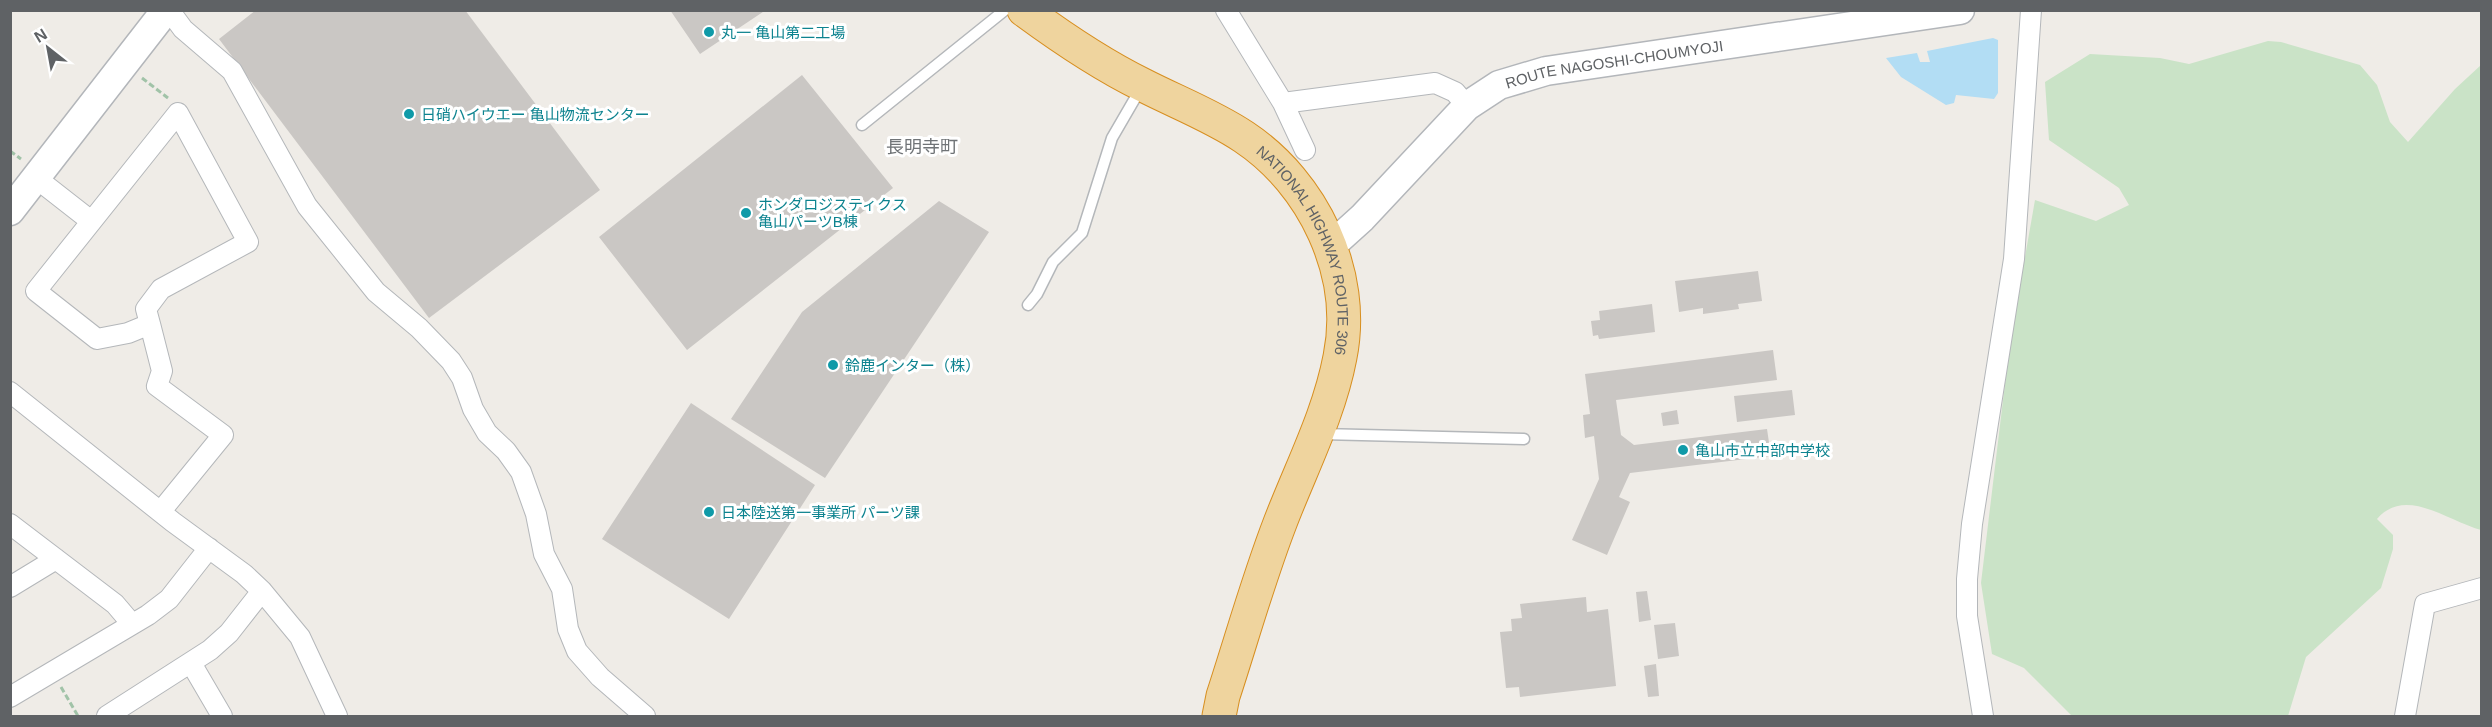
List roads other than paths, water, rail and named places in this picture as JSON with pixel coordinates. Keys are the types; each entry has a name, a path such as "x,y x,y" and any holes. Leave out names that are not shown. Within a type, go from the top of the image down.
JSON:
{"highway":[{"name":"NATIONAL HIGHWAY ROUTE 306","path":"1024,10 1103,65 1244,137 1282,169 1317,217 1331,246 1340,287 1344,332 1340,358 1318,434 1280,524 1223,696 1219,717"}],"main road":[{"path":"10,212 168,10"},
{"name":"ROUTE NAGOSHI-CHOUMYOJI","path":"1331,246 1362,218 1467,105 1499,86 1546,71 1876,17 1960,10"}],"street":[{"path":"168,10 183,29 232,71 307,206 376,292 419,328 451,361 462,378 473,409 487,433 506,451 521,472 536,514 542,546 562,589 568,629 577,651 600,676 645,717"},
{"path":"1226,10 1283,103 1305,150"},
{"path":"1983,717 1967,616 1967,579 1972,524 2014,259 2031,10"},
{"path":"1283,103 1436,83 1455,92 1467,105"},
{"path":"150,324 128,333 97,339 36,291 177,113 248,242 161,289 146,309 150,324 162,371 156,386 223,435 160,511"},
{"path":"36,178 91,221"},
{"path":"10,392 262,591 300,637 337,717"},
{"path":"10,524 115,604 132,624"},
{"path":"10,697 132,624 169,599 209,548"},
{"path":"10,587 56,559"},
{"path":"2405,717 2425,604 2481,588"},
{"path":"107,717 191,663 229,633 262,591"},
{"path":"191,663 222,717"}],"lane":[{"path":"862,125 1005,10"},
{"path":"1028,304 1037,294 1053,262 1082,233 1112,138 1142,85"},
{"path":"1318,434 1524,439"}],"water":[{"path":"1993,38 1998,40 1998,93 1994,99 1956,95 1954,103 1946,105 1901,77 1886,58 1917,53 1920,62 1930,62 1927,51"}],"place":[{"name":"丸一 亀山第二工場","path":"709,32"},
{"name":"日硝ハイウエー 亀山物流センター","path":"409,114"},
{"name":"ホンダロジスティクス 亀山パーツB棟","path":"746,213"},
{"name":"鈴鹿インター（株）","path":"833,365"},
{"name":"亀山市立中部中学校","path":"1683,450"},
{"name":"日本陸送第一事業所 パーツ課","path":"709,512"}],"district":[{"name":"長明寺町","path":"922,147"}]}
